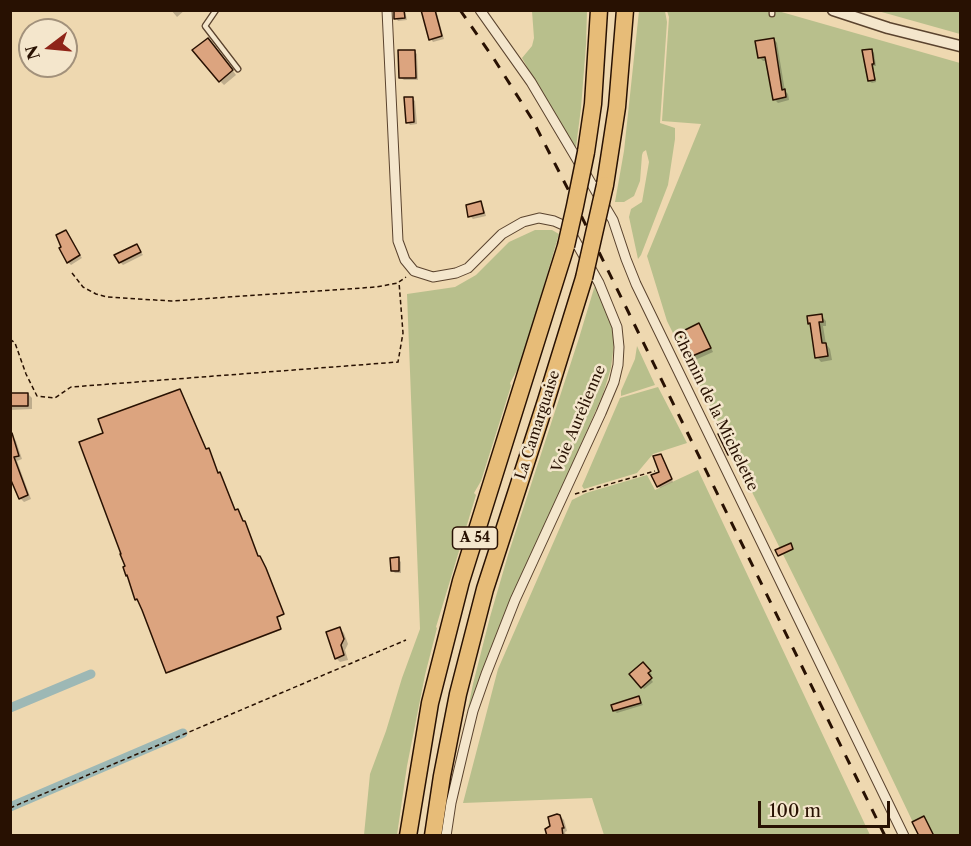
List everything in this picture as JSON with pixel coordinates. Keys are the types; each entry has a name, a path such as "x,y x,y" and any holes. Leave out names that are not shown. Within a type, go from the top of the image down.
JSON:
{"highway":[{"name":"La Camarguaise","path":"408,836 430,703 461,581 566,246 576,206 593,104 599,10"},
{"name":"La Camarguaise","path":"434,836 442,776 458,694 484,589 584,278 605,186 617,107 625,10"}],"street":[{"path":"387,10 398,241 405,260 414,271"},
{"name":"Chemin de la Michelette","path":"480,10 531,82 613,220 636,284 904,836"},
{"path":"833,10 888,28 960,46"},
{"name":"Voie Aurélienne","path":"414,271 433,277 456,273 468,268 502,234 523,222 539,218 554,221 563,225 572,235 599,283 617,327 620,347 614,382 515,600 473,711 451,803 446,836"}],"lane":[{"path":"216,10 205,26 238,69"}],"path":[{"path":"72,273 83,287 96,294 107,297 171,301 376,287 399,282 414,271"},
{"path":"10,339 15,343 37,396 55,398 70,387 398,362 403,333 399,282"},
{"path":"562,496 655,471"},
{"path":"10,808 406,640"}],"green space":[{"path":"532,11 587,11 581,108 574,149 522,58 532,46 534,38"},
{"path":"639,11 665,11 667,22 660,123 675,128 675,139 668,185 638,259 629,217 631,209 642,202 649,162 646,150 642,155 640,181 634,196 624,202 615,202 624,151"},
{"path":"667,11 778,11 960,63 960,835 919,835 836,661 667,321 647,256 701,124 662,121 669,17"},
{"path":"878,11 960,11 960,34"},
{"path":"535,230 552,230 559,234 521,363 510,383 511,386 481,481 474,493 476,495 436,627 407,766 397,835 364,835 370,774 420,629 407,294 455,287 476,275 509,242"},
{"path":"595,285 612,325 614,344 611,368 603,394 512,602 459,752 473,684 508,555"},
{"path":"637,346 655,385 621,396 635,359"},
{"path":"658,387 687,443 653,454 637,473 584,489 582,486 620,398"},
{"path":"698,470 870,835 604,835 592,798 463,803 498,669 572,500 586,493 647,475 655,490"}],"building":[{"path":"394,10 404,10 405,18 394,19"},
{"path":"421,10 435,10 442,36 429,40"},
{"path":"208,38 233,70 219,82 192,50"},
{"path":"774,38 782,90 785,89 786,97 773,100 765,57 758,58 755,41"},
{"path":"872,49 875,80 868,81 862,50"},
{"path":"398,50 415,50 416,78 399,78"},
{"path":"404,97 413,97 414,122 406,123"},
{"path":"481,201 484,213 468,217 466,205"},
{"path":"66,230 80,255 67,263 59,248 61,247 56,235"},
{"path":"137,244 141,252 119,263 114,255"},
{"path":"822,314 823,322 819,322 822,343 826,343 828,356 815,358 807,316"},
{"path":"699,323 711,348 690,357 679,333"},
{"path":"180,389 206,449 209,448 218,473 220,472 235,510 238,509 245,521 284,614 277,617 281,629 166,673 142,610 137,599 135,600 123,567 125,566 121,554 79,442 103,433 98,419"},
{"path":"10,393 28,393 28,406 10,406"},
{"path":"724,431 734,452 728,455 718,434"},
{"path":"10,433 12,433 19,456 14,457 28,495 19,499 10,478"},
{"path":"661,454 672,479 657,487 651,475 659,472 653,456"},
{"path":"791,543 793,549 778,556 775,550"},
{"path":"399,557 399,571 391,571 390,558"},
{"path":"340,627 344,639 341,645 344,655 335,659 326,632"},
{"path":"643,662 651,671 648,673 652,678 641,688 629,674"},
{"path":"639,696 641,703 613,711 611,705"},
{"path":"560,815 564,828 562,828 563,836 547,836 545,829 550,826 548,817"},
{"path":"924,816 934,836 919,836 912,822"}],"waterway":[{"path":"10,708 91,674"},
{"path":"10,807 183,733"}],"railway":[{"path":"460,10 532,119 885,836"}]}
